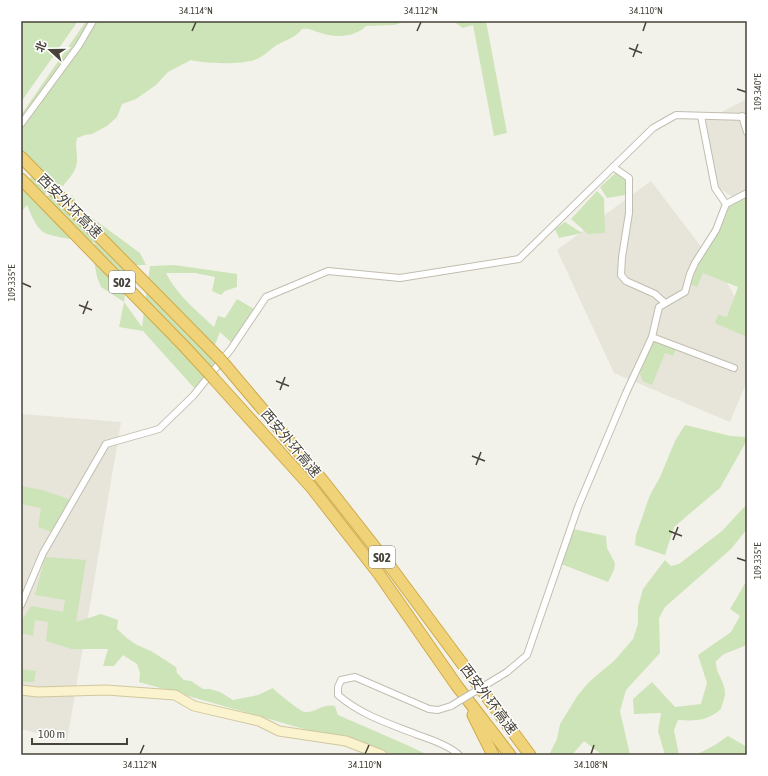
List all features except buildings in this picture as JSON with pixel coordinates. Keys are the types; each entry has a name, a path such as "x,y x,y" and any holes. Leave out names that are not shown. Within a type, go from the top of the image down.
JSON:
{"highway":[{"name":"西安外环高速","path":"21,156 222,362 343,506 392,569 530,755"},
{"name":"西安外环高速","path":"21,179 177,339 312,488 379,574 458,686 510,755"},
{"path":"458,686 494,755"}],"main road":[{"path":"21,690 38,692 106,690 175,695 194,706 259,721 279,731 346,741 382,755"}],"street":[{"path":"21,124 79,45 93,21"},
{"path":"21,605 43,553 106,444 159,429 193,396 232,349 266,297 328,271 400,278 519,259 653,128 676,115 745,117 747,132"},
{"path":"701,116 715,188 726,204"},
{"path":"613,167 629,178 629,213 622,257 621,276 626,281 655,294 665,303"},
{"path":"459,755 435,741 376,719 349,704 338,695 338,687 341,680 355,677 429,709 438,710 451,706 507,672 527,655 578,507 626,393 652,337 659,307 685,292 695,263 716,230 726,204 747,193"},
{"path":"652,337 734,368"}],"shaded area":[{"path":"747,99 747,207 719,188 704,121"},
{"path":"651,181 724,277 747,319 747,381 730,422 614,373 557,250"},
{"path":"21,414 121,422 67,741 21,729"}],"green space":[{"path":"21,21 78,21 21,102"},
{"path":"86,21 407,21 394,25 366,26 356,33 344,36 324,34 308,29 302,29 300,32 276,45 259,58 245,62 216,63 191,60 168,72 156,85 136,99 122,104 117,117 107,126 92,134 77,138 77,162 73,173 63,186 60,186 37,198 51,195 66,199 72,195 80,209 140,253 146,265 135,265 128,273 124,302 101,287 97,277 94,261 89,252 95,243 47,234 38,227 27,205 21,212 21,182 42,172 21,157 21,115"},
{"path":"453,21 486,21 507,133 494,136 473,25 463,28"},
{"path":"619,170 631,177 631,194 607,198 600,187"},
{"path":"597,191 604,198 605,233 588,234 571,219"},
{"path":"747,192 747,200 745,202 747,206 747,337 715,323 718,315 727,317 738,287 703,273 697,287 690,284 729,200"},
{"path":"565,222 582,233 559,238 555,229"},
{"path":"174,265 237,274 237,287 225,291 221,295 212,291 215,277 195,273 166,273 170,281 181,295 214,327 218,316 225,318 237,299 254,309 235,346 220,332 212,352 231,355 207,380 195,389 143,331 119,327 124,302 142,327 150,266"},
{"path":"654,336 677,345 673,356 665,353 652,385 643,381 640,374"},
{"path":"685,425 731,436 747,437 747,440 720,488 674,527 665,555 635,545 636,535 650,495 660,477 675,441"},
{"path":"21,486 42,490 71,500 51,532 38,527 41,508 21,504"},
{"path":"747,504 747,529 731,549 665,607 659,618 660,653 626,690 620,711 630,755 602,755 584,741 572,755 549,755 557,739 560,724 578,695 589,682 615,660 633,639 638,624 638,607 643,589 665,560 671,566 679,564 722,531"},
{"path":"573,529 606,536 607,548 615,563 614,570 608,582 561,564"},
{"path":"45,557 86,560 76,622 101,614 118,620 117,629 128,639 151,651 176,667 177,673 184,680 191,681 203,689 210,689 220,692 233,700 258,695 273,688 289,702 305,712 330,705 335,706 338,715 428,755 395,755 139,682 140,673 137,664 123,655 114,666 103,666 108,649 72,649 46,641 48,622 35,620 33,636 21,633 21,622 31,606 63,612 65,600 35,595"},
{"path":"747,580 747,645 724,654 716,661 717,669 725,689 721,709 706,718 678,720 674,730 679,755 665,755 658,731 661,713 634,714 633,699 652,682 675,707 701,704 707,683 698,655 731,632 740,616 730,609"},
{"path":"21,669 36,671 34,682 21,682"},
{"path":"728,736 747,747 747,755 696,755 715,745"}]}
